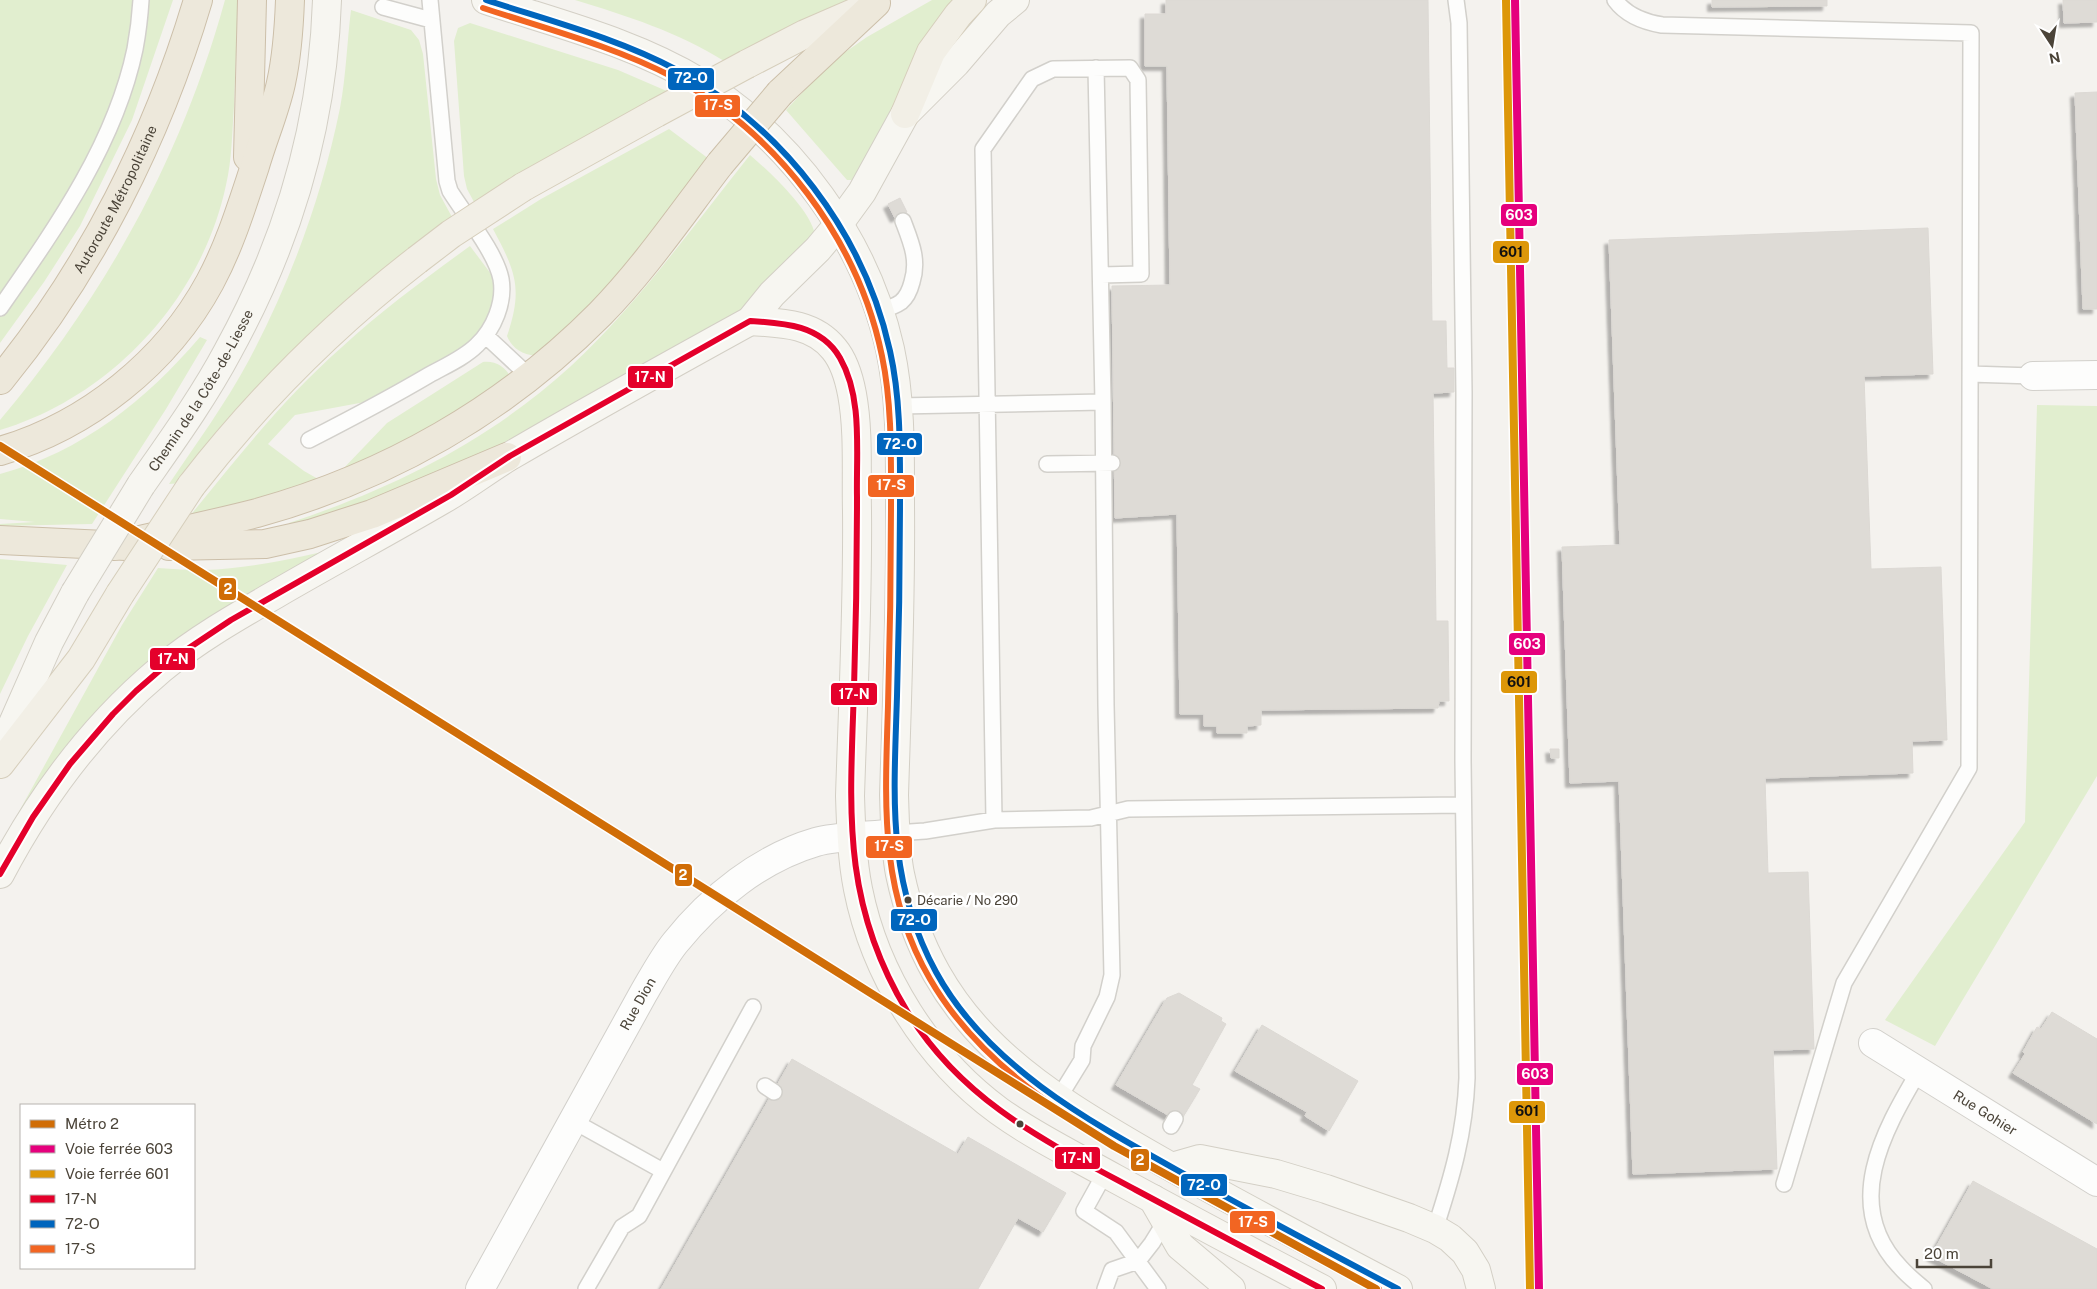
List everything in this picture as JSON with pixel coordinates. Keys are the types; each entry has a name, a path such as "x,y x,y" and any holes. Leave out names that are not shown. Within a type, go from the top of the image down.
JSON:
{"highway":[{"name":"Autoroute Métropolitaine","path":"0,380 54,307 110,216 151,129 178,61 198,0"},
{"path":"0,451 43,435 95,406 117,390 160,351 180,328 210,283 231,237 281,83 290,0"},
{"path":"114,546 258,513 356,479 449,433 506,396 571,342 627,284 720,164 780,93 878,2"},
{"path":"247,188 252,7"},
{"path":"0,540 114,546 265,544 286,540 365,517 507,458"}],"main road":[{"path":"905,114 931,52 948,26 972,0"},
{"path":"0,764 81,659 120,594 191,486 284,377 334,329 417,260 459,229 523,187 747,64 805,34 878,2"}],"street":[{"name":"Chemin de la Côte-de-Liesse","path":"0,753 49,642 75,593 141,485 196,404 228,352 270,266 299,184 314,124 324,57 327,0"},
{"path":"486,0 629,48 661,62 699,83 749,120 778,146 803,174 838,225 859,262 879,311 889,346 898,406 900,543 894,796 895,833 900,873 926,954 963,1015 985,1040 1007,1060 1089,1120 1398,1289"},
{"path":"0,874 29,823 62,774 97,730 124,702 161,669 201,639 232,619 445,498 507,458 750,321 772,294 838,225 862,192 905,114 956,63 992,21 1016,0"},
{"path":"750,321 787,324 817,334 840,357 852,393 856,451 857,530 850,796 852,838 858,890 874,945 892,985 931,1046 970,1087 1000,1112 1164,1210 1322,1289"},
{"path":"2033,376 2097,375"},
{"name":"Rue Dion","path":"480,1289 662,962 674,944 695,920 738,882 776,859 817,842 895,833"},
{"name":"Rue Gohier","path":"1873,1043 2097,1182"},
{"path":"1172,1167 1200,1159 1276,1174 1326,1188 1435,1229 1450,1238 1465,1252 1476,1270 1481,1289"},
{"path":"1164,1210 1180,1246 1220,1286"}],"lane":[{"path":"0,308 75,194 96,157 113,120 127,81 135,48 141,0"},
{"path":"309,440 386,400 462,357 477,346 486,336 499,305 501,280 494,259 454,198 449,186 430,0"},
{"path":"1435,1229 1459,1152 1466,1104 1464,392 1459,23 1456,0"},
{"path":"1615,0 1620,7 1635,16 1648,22 1662,25 1971,33 1969,768 1844,983 1784,1184"},
{"path":"383,7 431,20"},
{"path":"1058,1099 1082,1060 1083,1046 1111,986 1112,940 1107,744 1109,463 1103,402 1096,68"},
{"path":"994,820 982,149 1032,79 1053,69 1130,68 1138,80 1140,274 1101,275"},
{"path":"879,311 901,302 909,291 915,271 914,250 903,221"},
{"path":"486,336 530,377"},
{"path":"1970,374 2033,376"},
{"path":"898,406 1103,402"},
{"path":"1047,464 1109,463"},
{"path":"895,833 925,831 994,820 1091,818 1128,810 1464,805"},
{"path":"586,1289 622,1227 639,1216 753,1007"},
{"path":"1919,1071 1882,1140 1872,1173 1870,1198 1875,1223 1883,1243 1900,1267 1924,1289"},
{"path":"572,1121 664,1171"},
{"path":"1105,1173 1084,1211 1116,1232 1158,1289"},
{"path":"1105,1289 1112,1270 1138,1261 1152,1244 1164,1210"}],"green space":[{"path":"0,0 173,0 132,120 80,226 44,282 0,343"},
{"path":"225,0 238,0 231,156 226,185 214,227 196,267 173,304 146,338 114,368 79,394 41,415 0,430 0,420 74,324 136,222 162,170 186,115 207,59"},
{"path":"575,0 849,0 724,61 689,41 670,33"},
{"path":"932,0 963,0 857,180 847,180 786,110 831,62 867,37"},
{"path":"351,10 411,30 419,40 423,54 436,179 440,195 452,217 355,292 296,350 182,483 169,484 231,392 264,330 292,269 314,206 333,141 342,96"},
{"path":"470,23 618,70 669,92 516,175 474,202 467,189 464,176 454,41 458,28"},
{"path":"669,129 713,162 609,291 539,355 529,355 520,351 512,345 507,336 515,306 515,281 507,257 493,229 541,199"},
{"path":"750,155 796,201 814,231 808,247 743,310 467,467 291,530 289,523 366,494 439,460 507,417 540,393 595,342 642,291"},
{"path":"470,246 491,274 496,306 487,326 472,342 402,385 365,402 295,415 268,444 318,479 341,471 387,423 483,362 492,362 504,368 511,379 508,385 343,478 189,517 281,407 321,366 388,307"},
{"path":"200,337 207,340 166,409 92,524 0,526 0,524 35,522 0,519 0,474 58,452 85,438 110,421 158,382"},
{"path":"2037,405 2097,406 2097,776 1935,1046 1885,1020 2025,822"},
{"path":"355,544 211,624 0,846 122,625 158,568 204,570 242,567 299,557"},
{"path":"0,559 67,565 28,636 0,694"}],"building":[{"path":"1166,0 1428,0 1432,321 1446,321 1447,368 1454,368 1454,392 1433,393 1436,621 1448,621 1449,701 1439,701 1438,708 1261,710 1261,725 1247,726 1247,733 1217,733 1217,726 1204,726 1204,714 1180,714 1177,514 1115,518 1112,286 1170,285 1167,66 1145,66 1145,14 1166,14"},
{"path":"1712,0 1827,0 1827,6 1712,7"},
{"path":"2063,0 2097,0 2097,22 2064,23"},
{"path":"2097,92 2097,309 2083,309 2075,93"},
{"path":"900,198 907,212 895,218 888,204"},
{"path":"1928,228 1933,374 1864,376 1871,569 1941,567 1947,740 1912,741 1913,773 1765,778 1768,873 1808,872 1814,1049 1773,1050 1777,1169 1633,1174 1619,781 1570,783 1562,547 1620,545 1609,240"},
{"path":"1550,749 1559,749 1559,758 1551,758"},
{"path":"1179,993 1222,1018 1221,1021 1226,1024 1192,1085 1200,1089 1180,1122 1116,1085 1167,998"},
{"path":"2052,1012 2097,1039 2097,1124 2013,1073 2025,1054 2023,1052 2037,1027 2041,1029"},
{"path":"1262,1025 1358,1081 1329,1131 1305,1116 1307,1112 1235,1071"},
{"path":"792,1059 958,1154 968,1137 1066,1193 1043,1232 1018,1218 978,1289 661,1289"},
{"path":"1973,1181 2097,1249 2097,1289 1993,1289 1931,1256"}],"metro line":[{"name":"2","path":"0,446 1114,1146 1376,1289"}],"rail line":[{"name":"601","path":"1506,0 1530,1289"},
{"name":"603","path":"1515,0 1539,1289"}],"transit line":[{"name":"72-O","path":"486,0 607,39 677,70 716,94 751,121 784,153 814,188 839,225 861,265 878,307 890,351 898,407 900,550 895,803 901,871 908,904 920,938 936,972 959,1007 986,1039 1017,1067 1050,1093 1086,1117 1195,1180 1398,1289"},
{"name":"17-S","path":"483,8 627,56 673,77 711,100 746,128 779,159 808,194 833,231 854,271 870,313 882,356 888,392 891,467 891,555 886,777 889,846 894,880 913,946 930,979 953,1013 979,1043 1008,1071 1073,1119 1178,1181 1379,1289"},
{"name":"17-N","path":"0,874 33,817 70,764 113,714 174,658 231,620 451,495 510,456 750,321 776,323 801,328 823,339 840,358 852,390 855,408 857,426 857,569 851,775 854,854 860,893 870,932 886,971 907,1011 929,1043 954,1070 980,1095 1008,1116 1070,1154 1322,1289"}],"place":[{"name":"Décarie / No 290","path":"908,900"}]}
